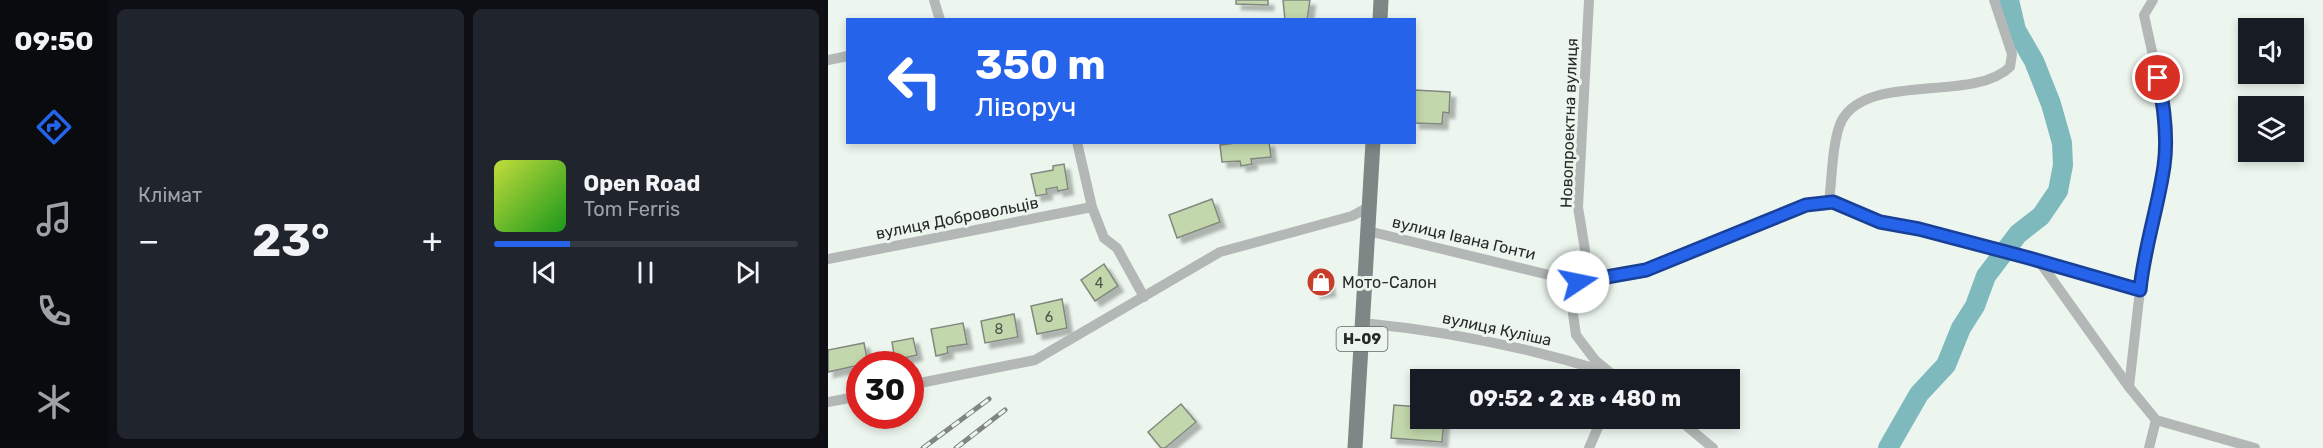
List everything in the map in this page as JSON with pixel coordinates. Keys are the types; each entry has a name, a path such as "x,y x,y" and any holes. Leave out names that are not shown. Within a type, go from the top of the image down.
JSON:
{"main road":[{"path":"1380,18 1381,0"},
{"name":"Н-09","path":"1355,448 1373,144"}],"street":[{"path":"934,0 939,18"},
{"name":"Новопроектна вулиця","path":"1589,0 1578,207 1585,250 1573,314 1576,335 1605,369"},
{"path":"1829,202 1838,133 1842,120 1850,110 1871,99 1900,90 1968,84 2001,76 2010,67 2012,54 1994,0"},
{"path":"2129,387 2144,256 2164,163 2161,92 2144,15 2153,0"},
{"path":"828,60 846,56"},
{"path":"1077,144 1092,207 1104,238 1117,248 1144,297"},
{"name":"вулиця Івана Гонти","path":"1368,231 1578,282 1646,270 1806,205 1829,202 1857,211 1880,222 2034,259 2140,290"},
{"name":"вулиця Добровольців","path":"828,259 1092,207"},
{"path":"924,382 1035,360 1220,252 1352,216 1369,207"},
{"path":"2034,259 2156,420 2255,448"},
{"name":"вулиця Куліша","path":"1363,323 1436,331 1577,363 1592,369"},
{"path":"828,402 846,399"},
{"path":"2149,448 2156,420"},
{"path":"1589,448 1597,429"},
{"path":"1690,429 1713,448"}],"building":[{"path":"1236,0 1268,0 1268,5 1236,4"},
{"path":"1283,0 1310,0 1307,18 1285,18"},
{"path":"1416,90 1450,92 1449,113 1443,112 1442,124 1416,123"},
{"path":"1269,144 1271,157 1251,159 1252,164 1241,166 1240,161 1222,162 1220,145"},
{"path":"1064,164 1068,189 1058,191 1057,187 1046,189 1047,194 1036,196 1031,174 1053,170 1053,166"},
{"path":"1212,199 1220,222 1177,238 1169,215"},
{"path":"1104,264 1118,286 1095,301 1081,280"},
{"name":"Мото-Салон","path":"1327,271 1330,291 1315,293 1312,273"},
{"path":"1062,299 1067,328 1037,334 1031,306"},
{"path":"1014,314 1018,337 985,343 981,321"},
{"path":"963,323 967,344 947,347 948,353 936,356 931,329"},
{"path":"913,338 916,351 894,351 892,342"},
{"path":"864,343 866,351 846,351 846,368 828,372 828,350"},
{"path":"1181,404 1196,422 1165,448 1161,448 1148,432"},
{"path":"1394,405 1410,406 1410,429 1443,429 1442,442 1391,438"}],"waterway":[{"path":"1888,448 1919,394 1946,365 1961,328 1975,306 1986,276 2018,234 2041,216 2058,191 2063,165 2062,143 2051,104 2034,61 2016,30 2009,0"}],"railway":[{"path":"923,448 989,399"},
{"path":"956,448 1005,410"}],"place":[{"name":"Мото-Салон","path":"1321,282"}],"route":[{"path":"1578,282 1646,270 1806,205 1833,202 1880,222 1919,229 2100,277 2140,290 2144,256 2164,163 2164,120 2158,78"}]}
